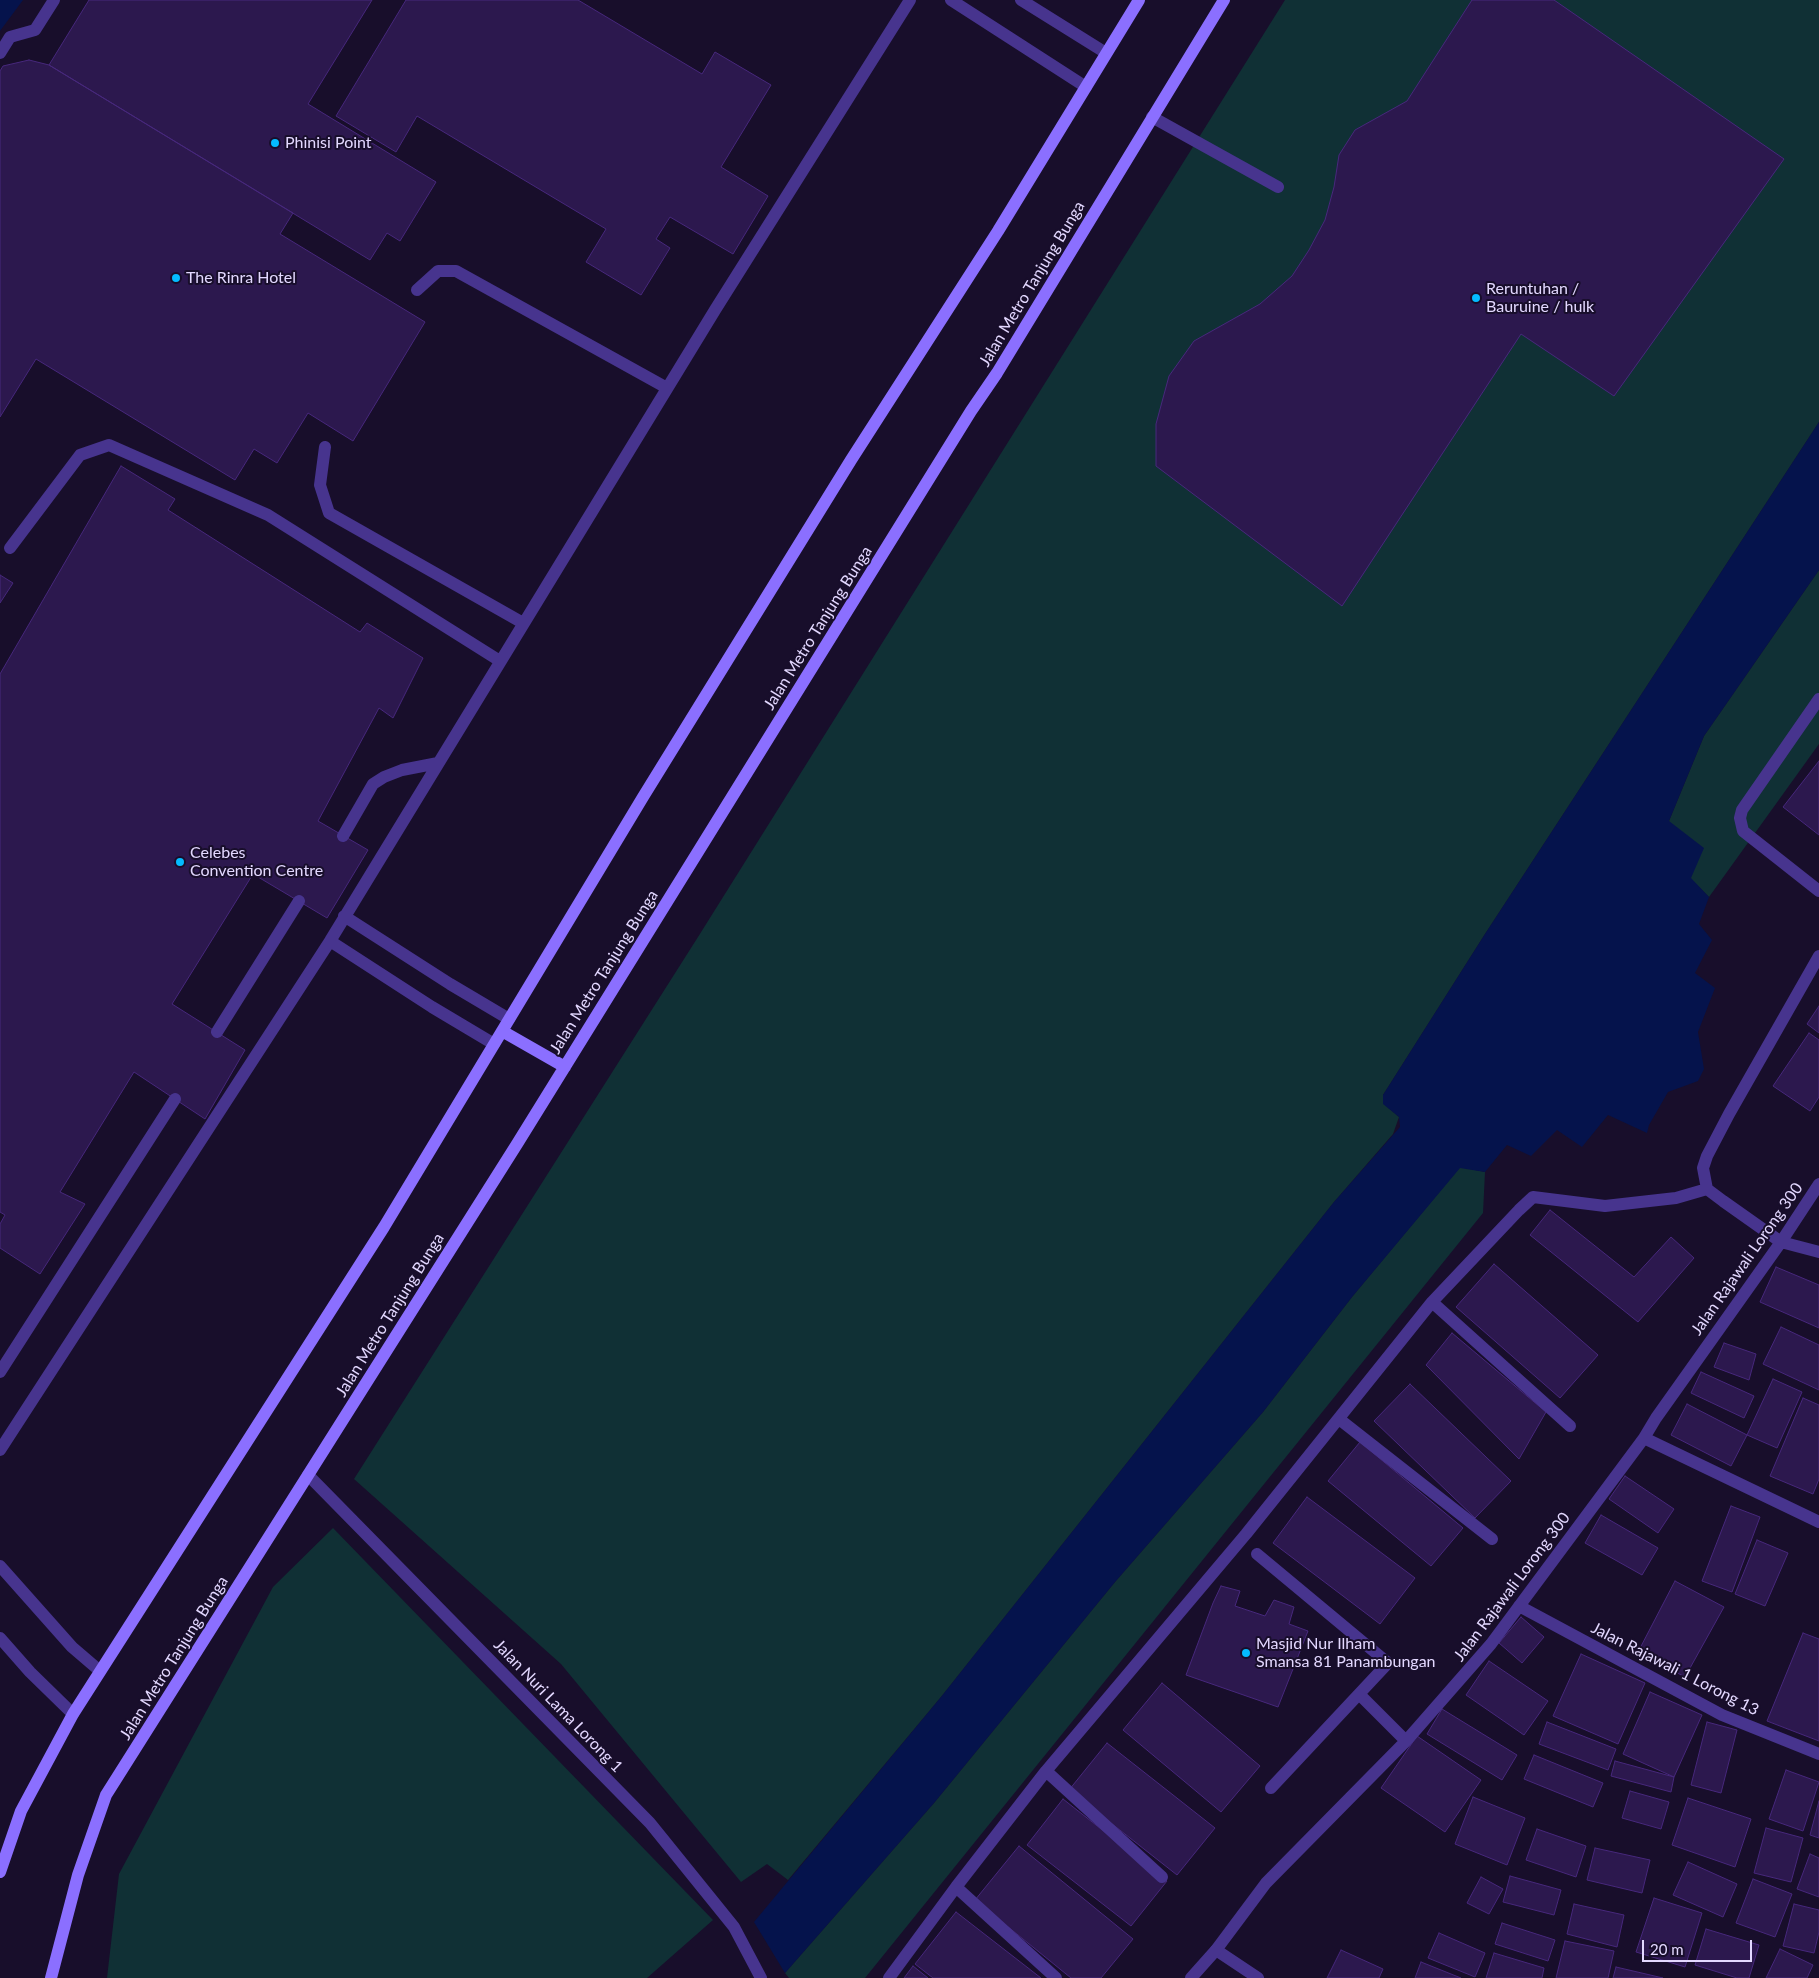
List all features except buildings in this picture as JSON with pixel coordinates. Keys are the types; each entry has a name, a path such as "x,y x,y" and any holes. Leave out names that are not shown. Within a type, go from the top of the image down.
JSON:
{"main road":[{"path":"0,1872 21,1811 73,1714 384,1227 643,797 851,460 998,231 1139,0"},
{"name":"Jalan Metro Tanjung Bunga","path":"51,1978 78,1875 106,1795 565,1067 971,411 997,373 1224,0"},
{"path":"502,1031 565,1067"}],"street":[{"path":"0,53 10,37 35,30 54,0"},
{"path":"0,1450 330,941 667,388 910,0"},
{"path":"951,0 1086,86"},
{"path":"1021,0 1106,53"},
{"path":"1152,117 1278,187"},
{"path":"417,290 438,271 456,271 667,388"},
{"path":"10,548 80,455 109,445 268,515 500,661"},
{"path":"326,447 320,485 328,513 523,623"},
{"path":"1819,699 1742,810 1740,818 1744,831 1819,891"},
{"path":"343,836 373,784 384,776 438,762"},
{"path":"217,1032 298,901"},
{"path":"344,916 509,1019"},
{"path":"330,941 432,1007 494,1044"},
{"path":"1819,956 1729,1114 1707,1156 1703,1168 1707,1189 1723,1201 1781,1242 1819,1252"},
{"path":"0,1372 175,1099"},
{"name":"Jalan Rajawali Lorong 300","path":"1191,1978 1216,1950 1266,1883 1406,1741 1491,1644 1644,1438 1656,1418 1781,1242 1819,1184"},
{"path":"888,1978 1046,1771 1246,1534 1432,1302 1534,1197 1605,1206 1676,1198 1707,1189"},
{"path":"1432,1302 1570,1426"},
{"path":"1339,1419 1492,1539"},
{"path":"1644,1438 1819,1522"},
{"name":"Jalan Nuri Lama Lorong 1","path":"308,1475 650,1823 734,1927 759,1977"},
{"path":"1257,1554 1388,1663 1363,1698 1271,1788"},
{"path":"0,1566 72,1647 100,1671"},
{"name":"Jalan Rajawali 1 Lorong 13","path":"1519,1606 1722,1714 1819,1754"},
{"path":"0,1638 30,1672 73,1714"},
{"path":"1363,1698 1406,1741"},
{"path":"1046,1771 1162,1877"},
{"path":"956,1887 1056,1978"},
{"path":"1216,1950 1258,1978"}],"green space":[{"path":"1285,0 1819,0 1819,422 1485,934 1383,1095 1384,1104 1399,1117 1393,1134 1334,1202 941,1697 788,1880 767,1864 741,1882 561,1664 354,1479 698,937"},
{"path":"1819,570 1819,744 1709,897 1691,879 1669,821 1704,736"},
{"path":"1460,1167 1485,1172 1483,1213 865,1978 789,1978 785,1973 934,1803 1115,1582 1263,1412 1352,1297"},
{"path":"333,1528 713,1920 647,1978 107,1978 119,1874 273,1587"}],"shaded area":[{"path":"0,0 23,0 0,31"},
{"path":"1819,422 1819,570 1704,736 1669,821 1704,848 1691,878 1709,897 1699,924 1712,940 1695,973 1715,988 1698,1032 1704,1069 1698,1081 1668,1092 1649,1125 1647,1133 1608,1115 1582,1147 1557,1130 1531,1156 1507,1145 1485,1172 1460,1168 1352,1297 1263,1412 1115,1582 934,1803 785,1973 754,1922 941,1697 1334,1202 1400,1127 1399,1117 1383,1104 1383,1095 1485,934"}],"place":[{"name":"Phinisi Point","path":"275,143"},
{"name":"The Rinra Hotel","path":"176,278"},
{"name":"Reruntuhan / Bauruine / hulk","path":"1476,298"},
{"name":"Celebes Convention Centre","path":"180,862"},
{"name":"Masjid Nur Ilham Smansa 81 Panambungan","path":"1246,1653"}]}
